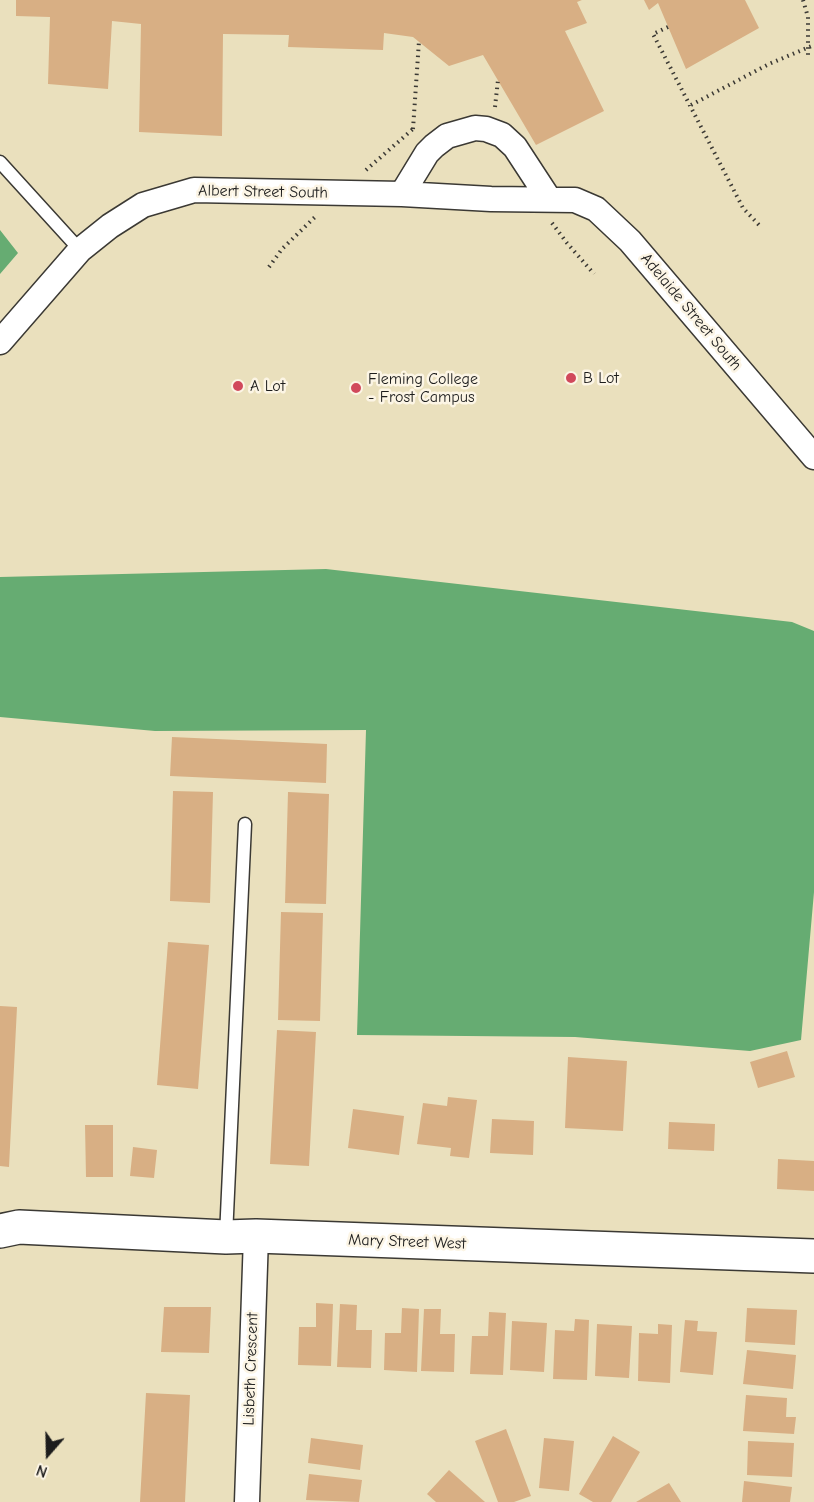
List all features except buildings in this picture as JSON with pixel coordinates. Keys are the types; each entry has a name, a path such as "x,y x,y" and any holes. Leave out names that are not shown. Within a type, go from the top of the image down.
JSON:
{"street":[{"path":"402,194 430,150 447,136 476,128 502,135 515,147 549,199"},
{"name":"Albert Street South","path":"0,342 80,250 110,226 143,205 194,190 549,199"},
{"name":"Adelaide Street South","path":"549,199 575,200 586,203 596,209 630,241 814,457"},
{"name":"Mary Street West","path":"0,1231 19,1227 814,1257"},
{"name":"Lisbeth Crescent","path":"241,1237 247,1502"}],"lane":[{"path":"0,162 80,250"},
{"path":"241,1237 245,824"}],"path":[{"path":"803,0 808,17 808,58"},
{"path":"668,27 653,34 743,208 759,225"},
{"path":"418,41 412,129 430,150"},
{"path":"691,105 769,64 814,45"},
{"path":"495,108 498,80"},
{"path":"549,199 548,211 553,226 594,274"}],"green space":[{"path":"0,230 18,253 0,274"},
{"path":"326,569 792,622 814,631 814,892 801,1040 750,1051 575,1037 357,1035 366,730 155,731 0,717 0,577"}],"place":[{"name":"B Lot","path":"571,378"},
{"name":"A Lot","path":"238,386"},
{"name":"Fleming College - Frost Campus","path":"356,388"}]}
